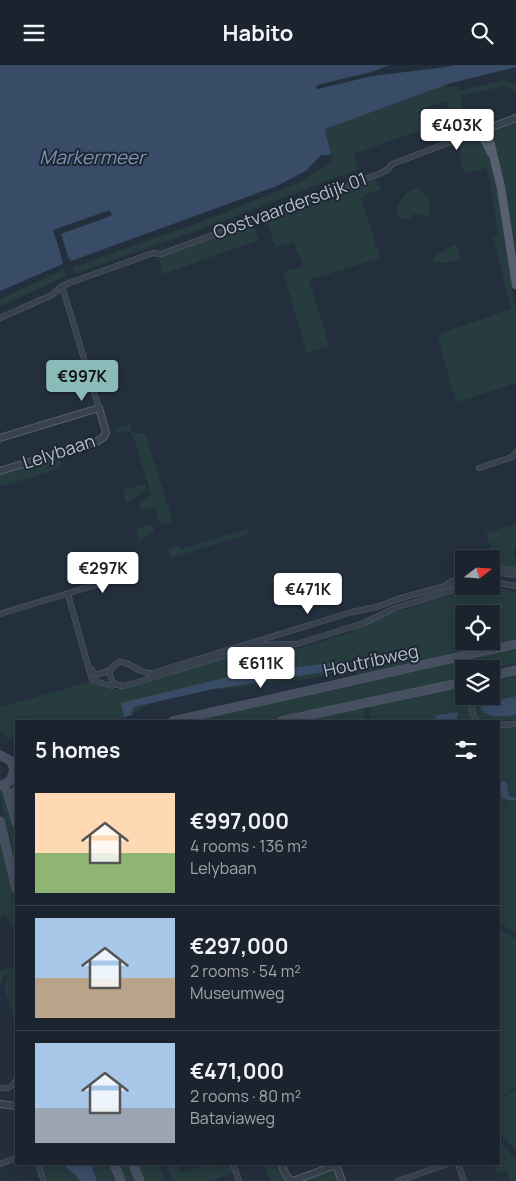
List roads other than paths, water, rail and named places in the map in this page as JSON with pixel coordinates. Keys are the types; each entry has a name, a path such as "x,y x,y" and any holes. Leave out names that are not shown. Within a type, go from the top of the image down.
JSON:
{"main road":[{"path":"484,130 501,188 516,285"},
{"name":"Houtribweg","path":"178,720 516,644"},
{"path":"500,674 516,670"},
{"path":"286,720 455,684"},
{"path":"0,755 13,761"},
{"path":"0,760 13,761"},
{"path":"13,761 15,774 10,781 2,786 15,819"},
{"path":"0,821 15,885"},
{"path":"114,1165 121,1181"},
{"path":"134,1165 140,1181"}],"street":[{"name":"Oostvaardersdijk 01","path":"0,319 52,295 62,286 153,253 162,254 379,174 387,170 392,164 516,118"},
{"path":"62,286 99,408"},
{"name":"Lelybaan","path":"0,438 99,408 106,432 104,437 96,442 0,471"},
{"path":"479,468 512,457 516,452"},
{"path":"500,568 516,571"},
{"path":"500,573 516,575"},
{"path":"0,614 132,574"},
{"path":"445,585 455,580"},
{"path":"89,666 97,675 110,670 116,663 124,662 139,671 153,673 352,612 383,606 455,583"},
{"path":"500,584 516,588"},
{"path":"110,670 111,679 116,684 124,687 260,645 297,644 364,623 395,609 455,590"},
{"path":"68,594 92,680 112,686 116,684"},
{"path":"471,705 476,720"},
{"path":"500,725 516,724"},
{"path":"0,1088 8,1089 15,1083"},
{"path":"0,1104 15,1106"},
{"path":"0,1163 15,1157"},
{"path":"38,1165 44,1181"},
{"path":"233,1165 239,1181"},
{"path":"281,1165 285,1174 293,1181 334,1165"},
{"path":"337,1165 342,1181"},
{"path":"398,1181 443,1165"},
{"path":"458,1165 464,1181"}],"water":[{"name":"Markermeer","path":"0,65 390,65 371,72 317,85 316,88 318,89 372,76 455,65 516,65 516,67 451,83 325,129 331,155 321,155 307,170 277,186 71,261 69,257 62,259 63,264 0,291"},
{"path":"496,604 502,605 500,615 500,605"},
{"path":"342,661 347,665 338,670 213,689 134,707 132,715 124,717 121,703 228,677"},
{"path":"516,696 516,715 492,716 481,708 482,705 500,705 500,700"},
{"path":"458,712 456,720 434,720 437,715"},
{"path":"505,781 507,783 509,796 516,798 516,800 507,800 500,795 500,782"},
{"path":"64,1165 91,1165 97,1181 80,1181"}]}
